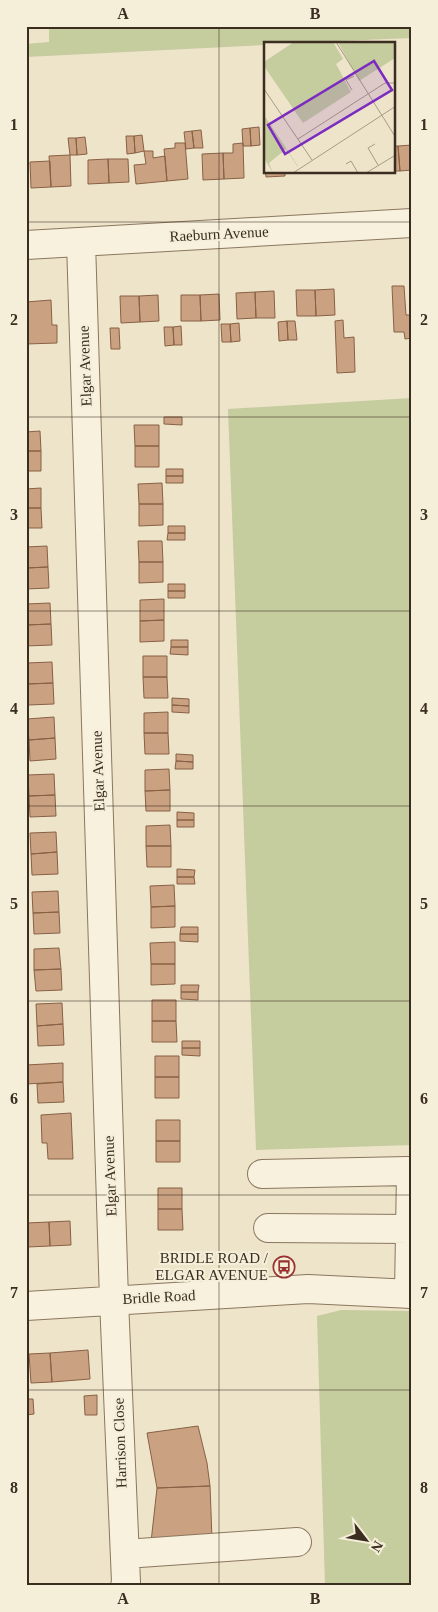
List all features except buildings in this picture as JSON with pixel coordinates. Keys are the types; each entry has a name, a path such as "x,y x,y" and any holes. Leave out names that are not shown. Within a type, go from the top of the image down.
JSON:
{"street":[{"name":"Raeburn Avenue","path":"26,245 412,223"},
{"name":"Elgar Avenue","path":"81,242 114,1300"},
{"path":"262,1174 408,1170 411,1172 411,1294"},
{"path":"268,1228 410,1229"},
{"name":"Bridle Road","path":"26,1306 308,1289 411,1294"},
{"name":"Harrison Close","path":"114,1300 125,1586"},
{"path":"125,1554 297,1542"}],"green space":[{"path":"49,26 412,26 412,38 264,42 264,45 26,57 26,44 49,42"},
{"path":"412,398 412,1145 256,1150 228,409"},
{"path":"341,1310 412,1311 412,1586 325,1586 317,1316"}],"place":[{"name":"BRIDLE ROAD / ELGAR AVENUE","path":"284,1267"}]}
